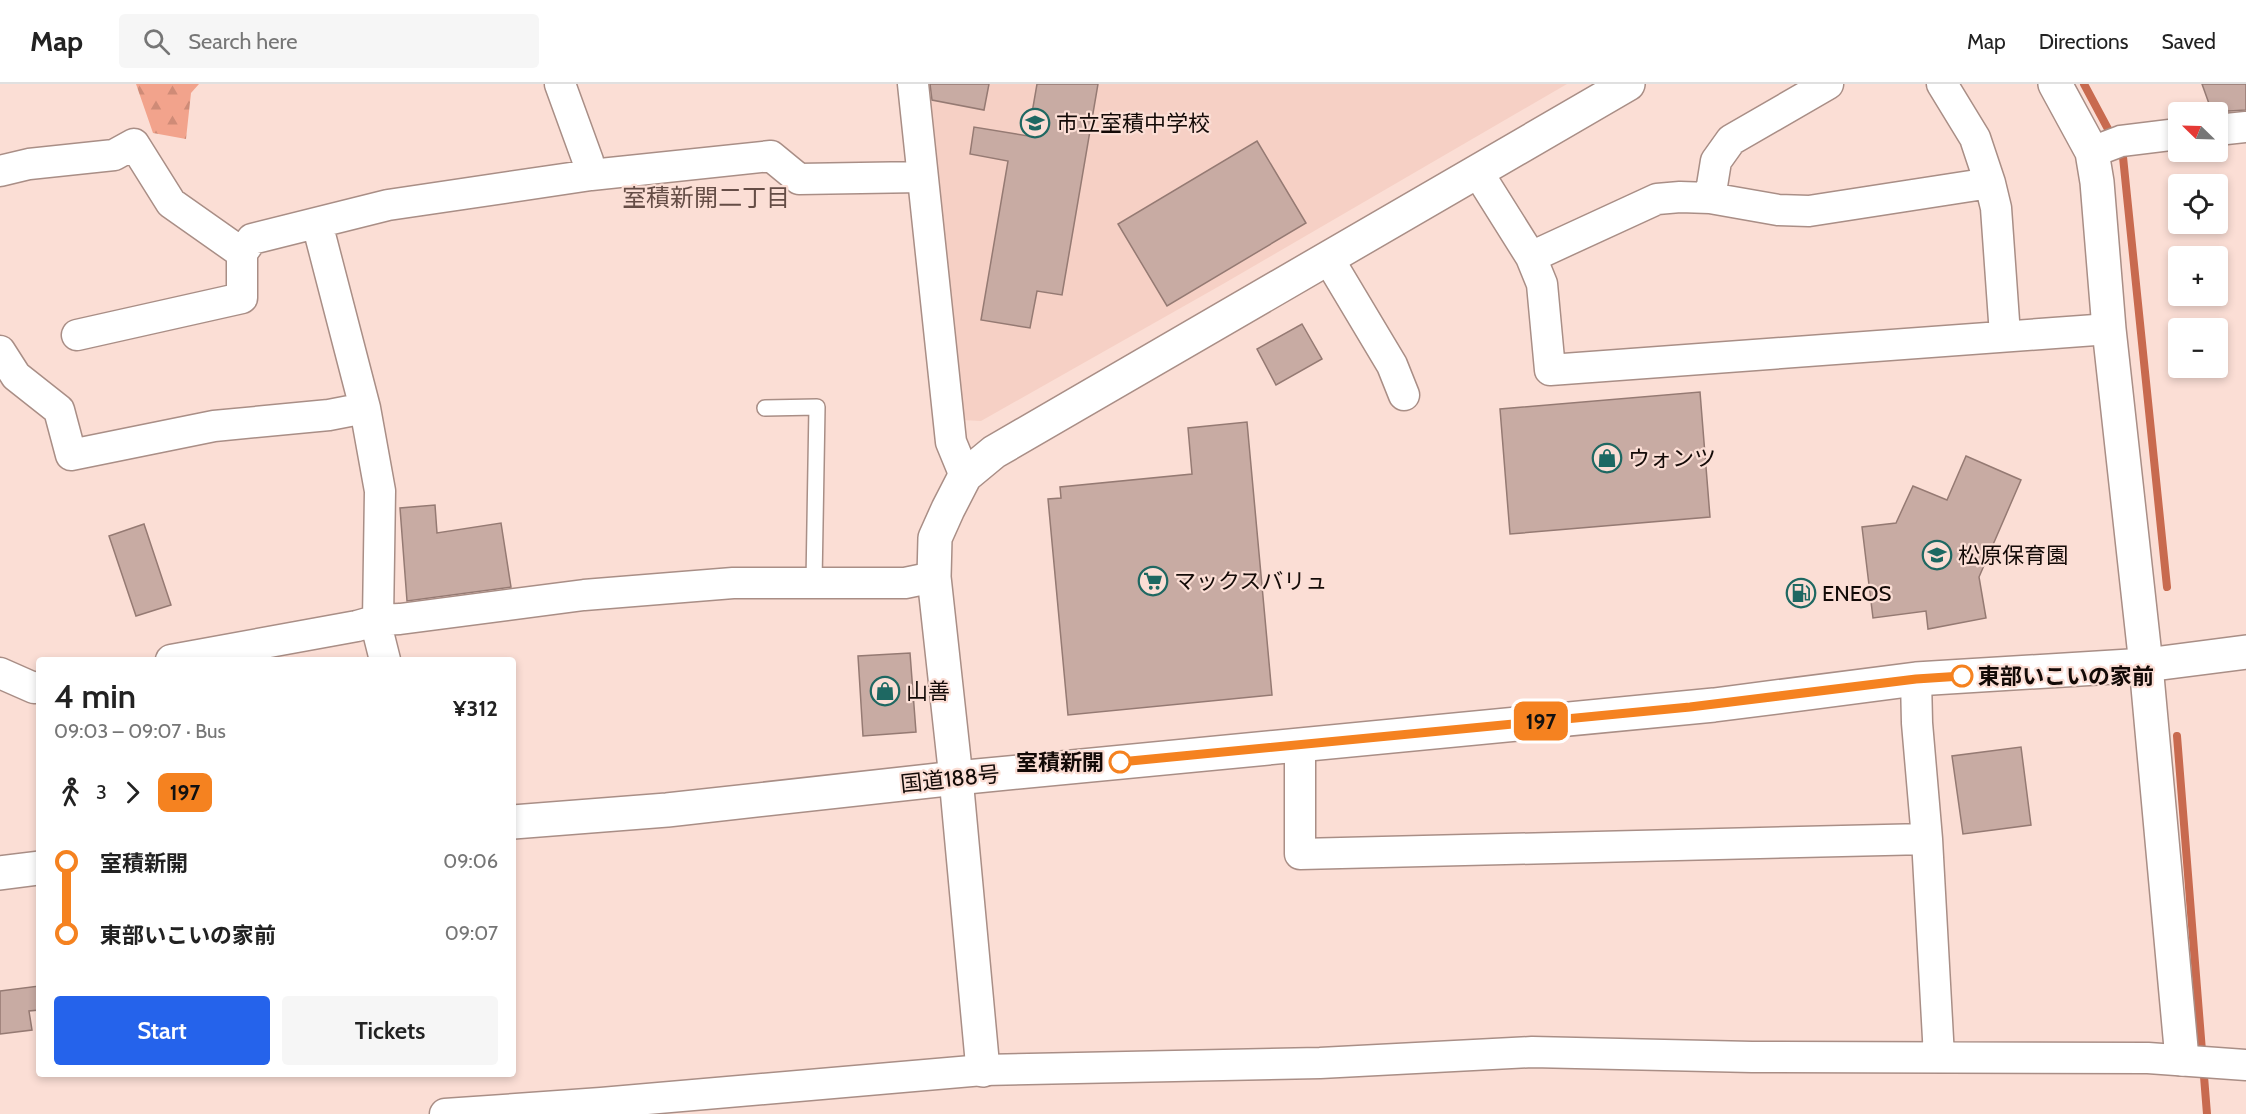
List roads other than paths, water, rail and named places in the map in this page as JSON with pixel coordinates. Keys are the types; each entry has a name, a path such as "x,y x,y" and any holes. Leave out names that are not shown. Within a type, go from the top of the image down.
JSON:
{"main road":[{"path":"983,1070 956,778 934,577 935,538 966,476 994,452 1628,84"},
{"path":"2055,84 2092,152 2146,665 2182,1059"},
{"name":"国道188号","path":"516,822 667,810 956,778 1714,705 1916,679 2146,665 2246,652"},
{"path":"0,873 36,868"}],"street":[{"path":"560,84 591,175"},
{"path":"913,84 951,442 966,476"},
{"path":"1710,198 1716,161 1731,140 1828,84"},
{"path":"1942,84 1975,138 1990,183 1996,208 2005,335"},
{"path":"2228,129 2246,127"},
{"path":"2092,152 2121,141 2168,135"},
{"path":"0,171 29,164 114,154 134,144 171,203 242,254"},
{"path":"77,335 242,298 242,254 252,239 387,205 591,175 771,156 799,179 922,177"},
{"path":"1477,171 1531,257 1542,284 1550,370 2109,329"},
{"path":"1531,257 1657,199 1710,198 1778,210 1809,212 1990,183"},
{"path":"317,223 365,408 380,491 378,620 384,657"},
{"path":"1328,258 1392,365 1404,395"},
{"path":"0,351 16,376 59,410 71,455 214,426 329,415 365,408"},
{"path":"187,657 357,626 378,620 584,595 733,583 905,583 934,577"},
{"path":"0,673 36,688"},
{"path":"1916,679 1939,1057"},
{"path":"1300,744 1300,854 1927,839"},
{"path":"445,1114 983,1070 1320,1063 1532,1052 1752,1057 2182,1059 2246,1065"}],"lane":[{"path":"765,408 817,407 814,582"}],"waterway":[{"path":"2084,84 2123,157 2167,587"},
{"path":"2177,736 2207,1114"}],"place":[{"name":"市立室積中学校","path":"1035,123"},
{"name":"ウォンツ","path":"1607,458"},
{"name":"松原保育園","path":"1937,555"},
{"name":"マックスバリュ","path":"1153,581"},
{"name":"ENEOS","path":"1801,593"},
{"name":"東部いこいの家前","path":"1962,676"},
{"name":"山善","path":"885,691"},
{"name":"室積新開","path":"1120,762"}],"district":[{"name":"室積新開二丁目","path":"706,197"}]}
